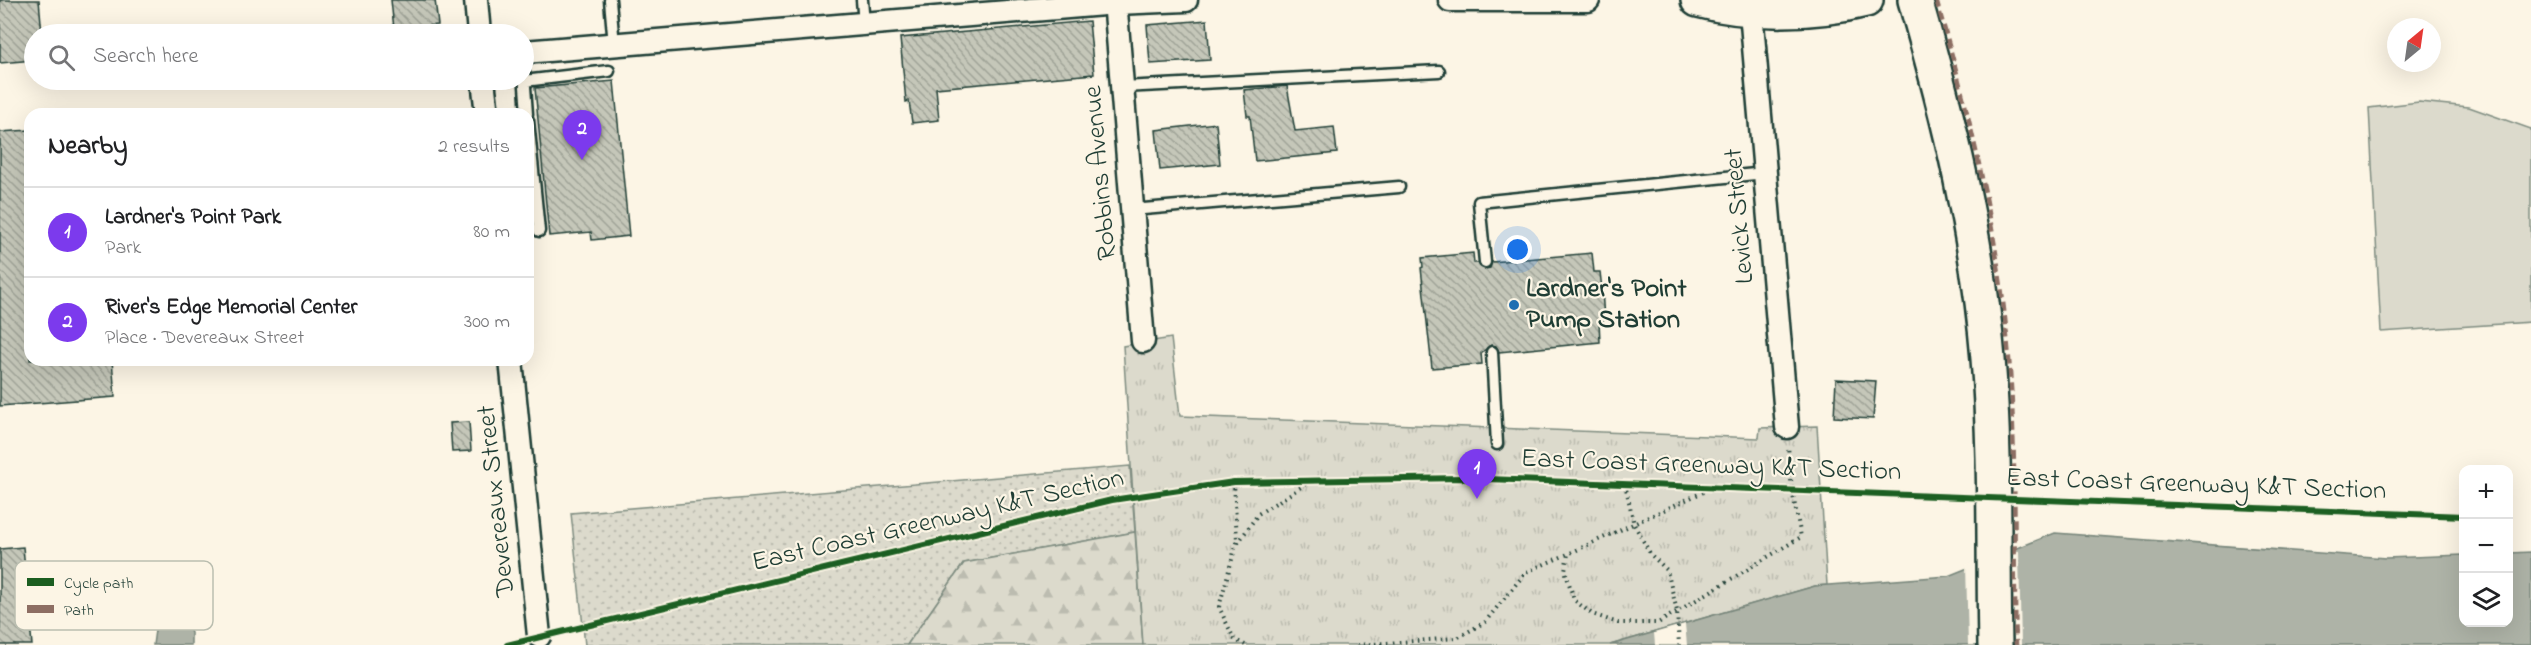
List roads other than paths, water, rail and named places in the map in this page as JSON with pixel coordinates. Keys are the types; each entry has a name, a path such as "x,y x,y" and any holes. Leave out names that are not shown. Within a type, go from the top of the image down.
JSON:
{"main road":[{"path":"1698,0 1809,9 1866,0"},
{"path":"1915,0 1959,168 1984,320 1992,428 1995,645"}],"street":[{"path":"476,0 478,24"},
{"path":"534,51 1115,1 1186,0"},
{"path":"1450,0 1588,0"},
{"name":"Robbins Avenue","path":"1115,1 1143,341"},
{"name":"Levick Street","path":"1750,4 1787,427"},
{"path":"484,90 486,108"},
{"name":"Devereaux Street","path":"512,366 535,641"}],"lane":[{"path":"610,0 614,45"},
{"path":"862,0 864,24"},
{"path":"534,76 609,71"},
{"path":"1123,87 1439,71"},
{"path":"525,90 527,108"},
{"path":"1485,262 1479,202 1765,173"},
{"path":"534,181 539,231"},
{"path":"1132,210 1399,187"},
{"path":"1492,352 1497,444"}],"place":[{"name":"River's Edge Memorial Center","path":"582,160"},
{"name":"Lardner's Point Pump Station","path":"1514,305"},
{"name":"Lardner's Point Park","path":"1477,499"}]}
